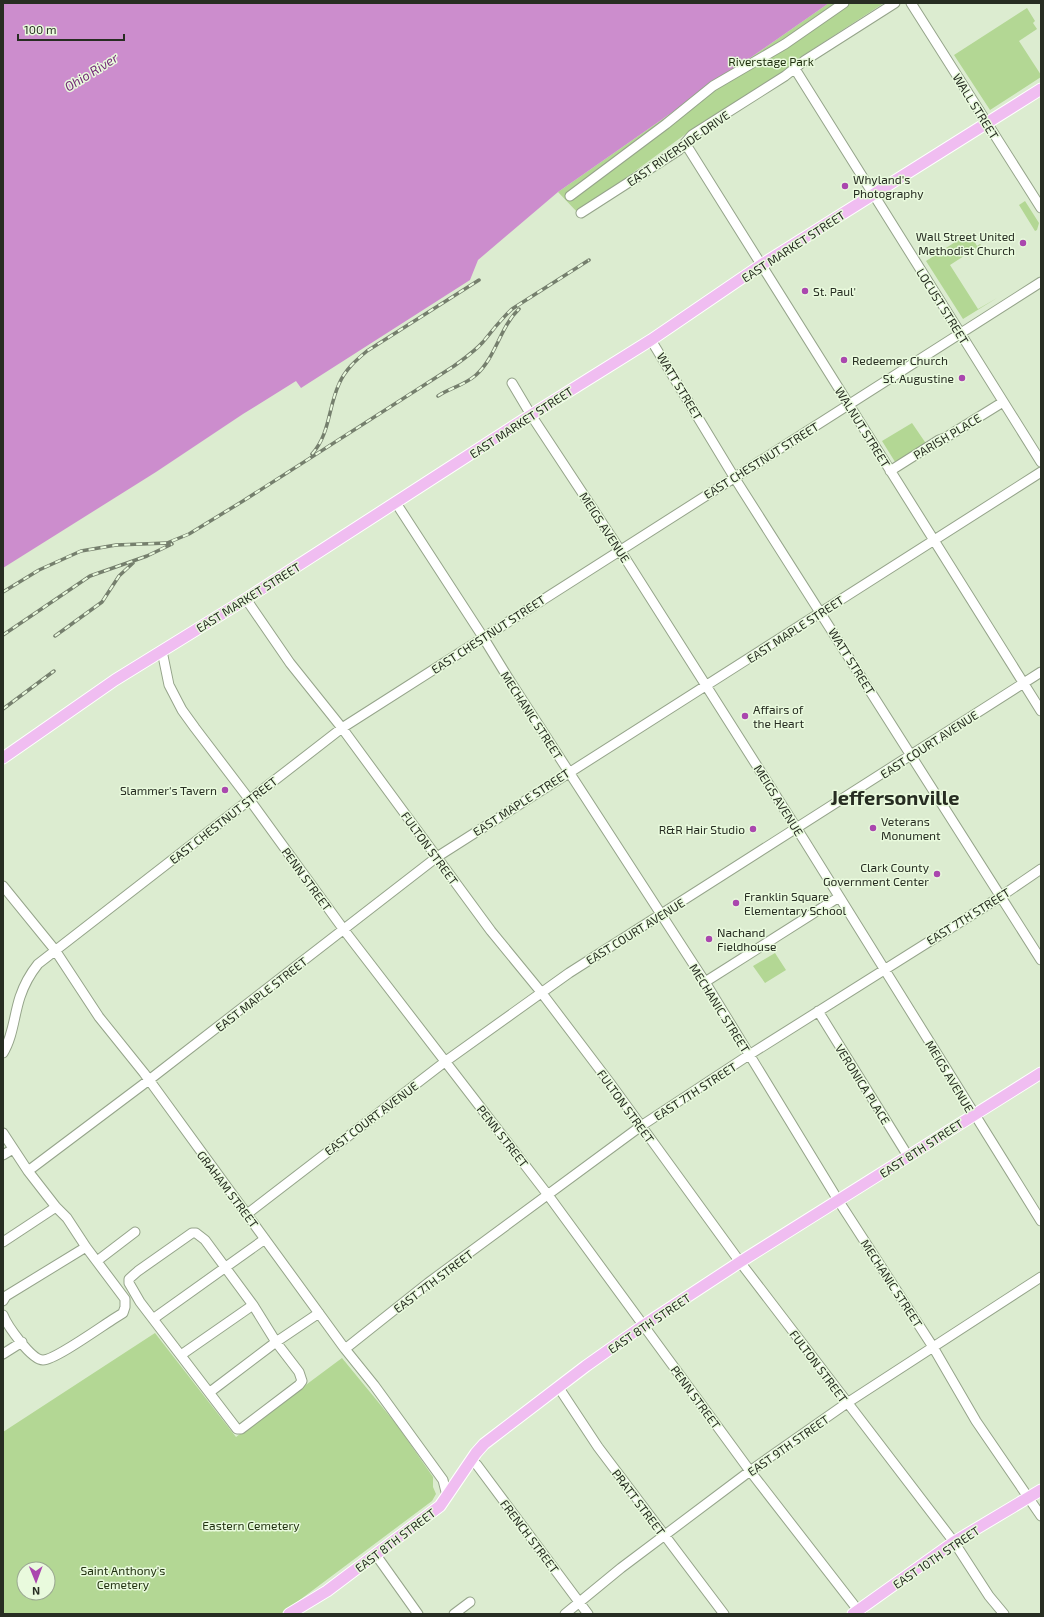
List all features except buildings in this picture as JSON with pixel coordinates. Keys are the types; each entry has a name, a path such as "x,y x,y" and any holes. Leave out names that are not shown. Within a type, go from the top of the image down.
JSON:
{"main road":[{"name":"EAST MARKET STREET","path":"3,758 115,680 246,599 531,415 652,340 761,265 1041,89"},
{"name":"EAST 8TH STREET","path":"289,1614 327,1591 440,1506 471,1460 484,1444 644,1325 740,1262 973,1114 1041,1073"},
{"name":"EAST 10TH STREET","path":"857,1613 954,1542 1041,1490"}],"street":[{"path":"570,196 714,86 785,44 844,3"},
{"name":"EAST RIVERSIDE DRIVE","path":"581,213 679,150 692,135 785,76 804,61 895,3"},
{"name":"WALL STREET","path":"911,3 1041,208"},
{"name":"LOCUST STREET","path":"794,68 1041,462"},
{"name":"WALNUT STREET","path":"685,143 1041,711"},
{"name":"EAST CHESTNUT STREET","path":"3,1053 8,1042 20,996 29,976 38,964 342,728 1041,282"},
{"name":"WATT STREET","path":"652,340 734,477 1041,960"},
{"name":"MEIGS AVENUE","path":"512,383 531,415 620,550 797,828 973,1114 1041,1221"},
{"name":"PARISH PLACE","path":"890,471 1003,402"},
{"name":"EAST MAPLE STREET","path":"28,1171 344,930 437,856 1041,472"},
{"name":"MECHANIC STREET","path":"396,503 568,772 706,982 838,1200 933,1348 976,1420 1041,1516"},
{"name":"FULTON STREET","path":"246,599 290,663 342,728 491,931 541,992 740,1262 954,1542 990,1596 1004,1614"},
{"name":"PENN STREET","path":"162,651 169,685 182,710 344,930 548,1195 750,1471 857,1613"},
{"name":"EAST COURT AVENUE","path":"247,1214 446,1061 568,973 1041,672"},
{"name":"EAST 7TH STREET","path":"345,1349 428,1283 641,1126 749,1055 1000,897 1041,869"},
{"name":"GRAHAM STREET","path":"3,886 55,950 99,1017 149,1080 345,1349 374,1385 443,1480 447,1496"},
{"path":"706,982 839,897"},
{"name":"VERONICA PLACE","path":"818,1011 908,1156"},
{"path":"3,1133 28,1171 56,1207 67,1218 125,1299 123,1313 50,1358 42,1360 36,1358 22,1342 5,1320 3,1315"},
{"path":"3,1155 13,1148"},
{"path":"3,1242 56,1207"},
{"path":"97,1261 135,1232"},
{"path":"192,1233 196,1233 205,1240 253,1305 276,1342 299,1372 302,1381 241,1429 237,1430 210,1392 140,1302 129,1283 129,1279 192,1233"},
{"path":"154,1319 265,1239"},
{"path":"3,1300 6,1296 86,1246"},
{"name":"EAST 9TH STREET","path":"565,1614 621,1568 750,1471 847,1403 1041,1277"},
{"path":"181,1355 253,1305"},
{"path":"210,1392 276,1342 319,1313"},
{"path":"3,1354 22,1342"},
{"name":"PRATT STREET","path":"559,1388 598,1447 724,1614"},
{"name":"FRENCH STREET","path":"471,1460 477,1465 588,1614"},
{"path":"376,1554 418,1614"},
{"path":"454,1614 470,1602"}],"green space":[{"name":"Riverstage Park","path":"829,3 884,3 796,60 780,74 687,133 578,213 558,192"},
{"path":"1027,8 1035,21 1033,23 1037,29 1019,41 1041,77 990,110 954,55"},
{"path":"1025,201 1039,223 1037,230 1035,231 1019,205"},
{"path":"969,233 977,246 980,244 981,245 950,265 978,309 997,298 963,319 926,261"},
{"path":"912,423 925,442 926,446 897,465 882,441"},
{"path":"775,953 786,970 765,983 753,966"},
{"name":"Eastern Cemetery","path":"155,1333 236,1437 342,1358 397,1425 433,1477 433,1487 436,1494 432,1501 281,1614 3,1614 3,1432"}],"water":[{"name":"Ohio River","path":"3,3 829,3 558,192 478,260 470,280 301,388 296,381 243,414 156,472 3,568"}],"railway":[{"path":"3,592 39,570 81,551 116,545 167,543 189,534 454,366 480,345 512,309 589,260"},
{"path":"312,454 318,446 326,429 335,393 339,384 344,374 354,362 367,351 479,280"},
{"path":"438,396 467,381 483,368 507,324 519,309"},
{"path":"3,635 90,576 147,556 172,544"},
{"path":"55,636 102,602 119,576 133,563"},
{"path":"3,709 54,671"}],"place":[{"name":"Whyland's Photography","path":"845,186"},
{"name":"Wall Street United Methodist Church","path":"1023,243"},
{"name":"St. Paul'","path":"805,291"},
{"name":"Redeemer Church","path":"844,360"},
{"name":"St. Augustine","path":"962,378"},
{"name":"Affairs of the Heart","path":"745,716"},
{"name":"Slammer's Tavern","path":"225,790"},
{"name":"Veterans Monument","path":"873,828"},
{"name":"R&R Hair Studio","path":"753,829"},
{"name":"Clark County Government Center","path":"937,874"},
{"name":"Franklin Square Elementary School","path":"736,903"},
{"name":"Nachand Fieldhouse","path":"709,939"}],"district":[{"name":"Jeffersonville","path":"895,797"}],"park label":[{"name":"Saint Anthony's Cemetery","path":"123,1577"}]}
